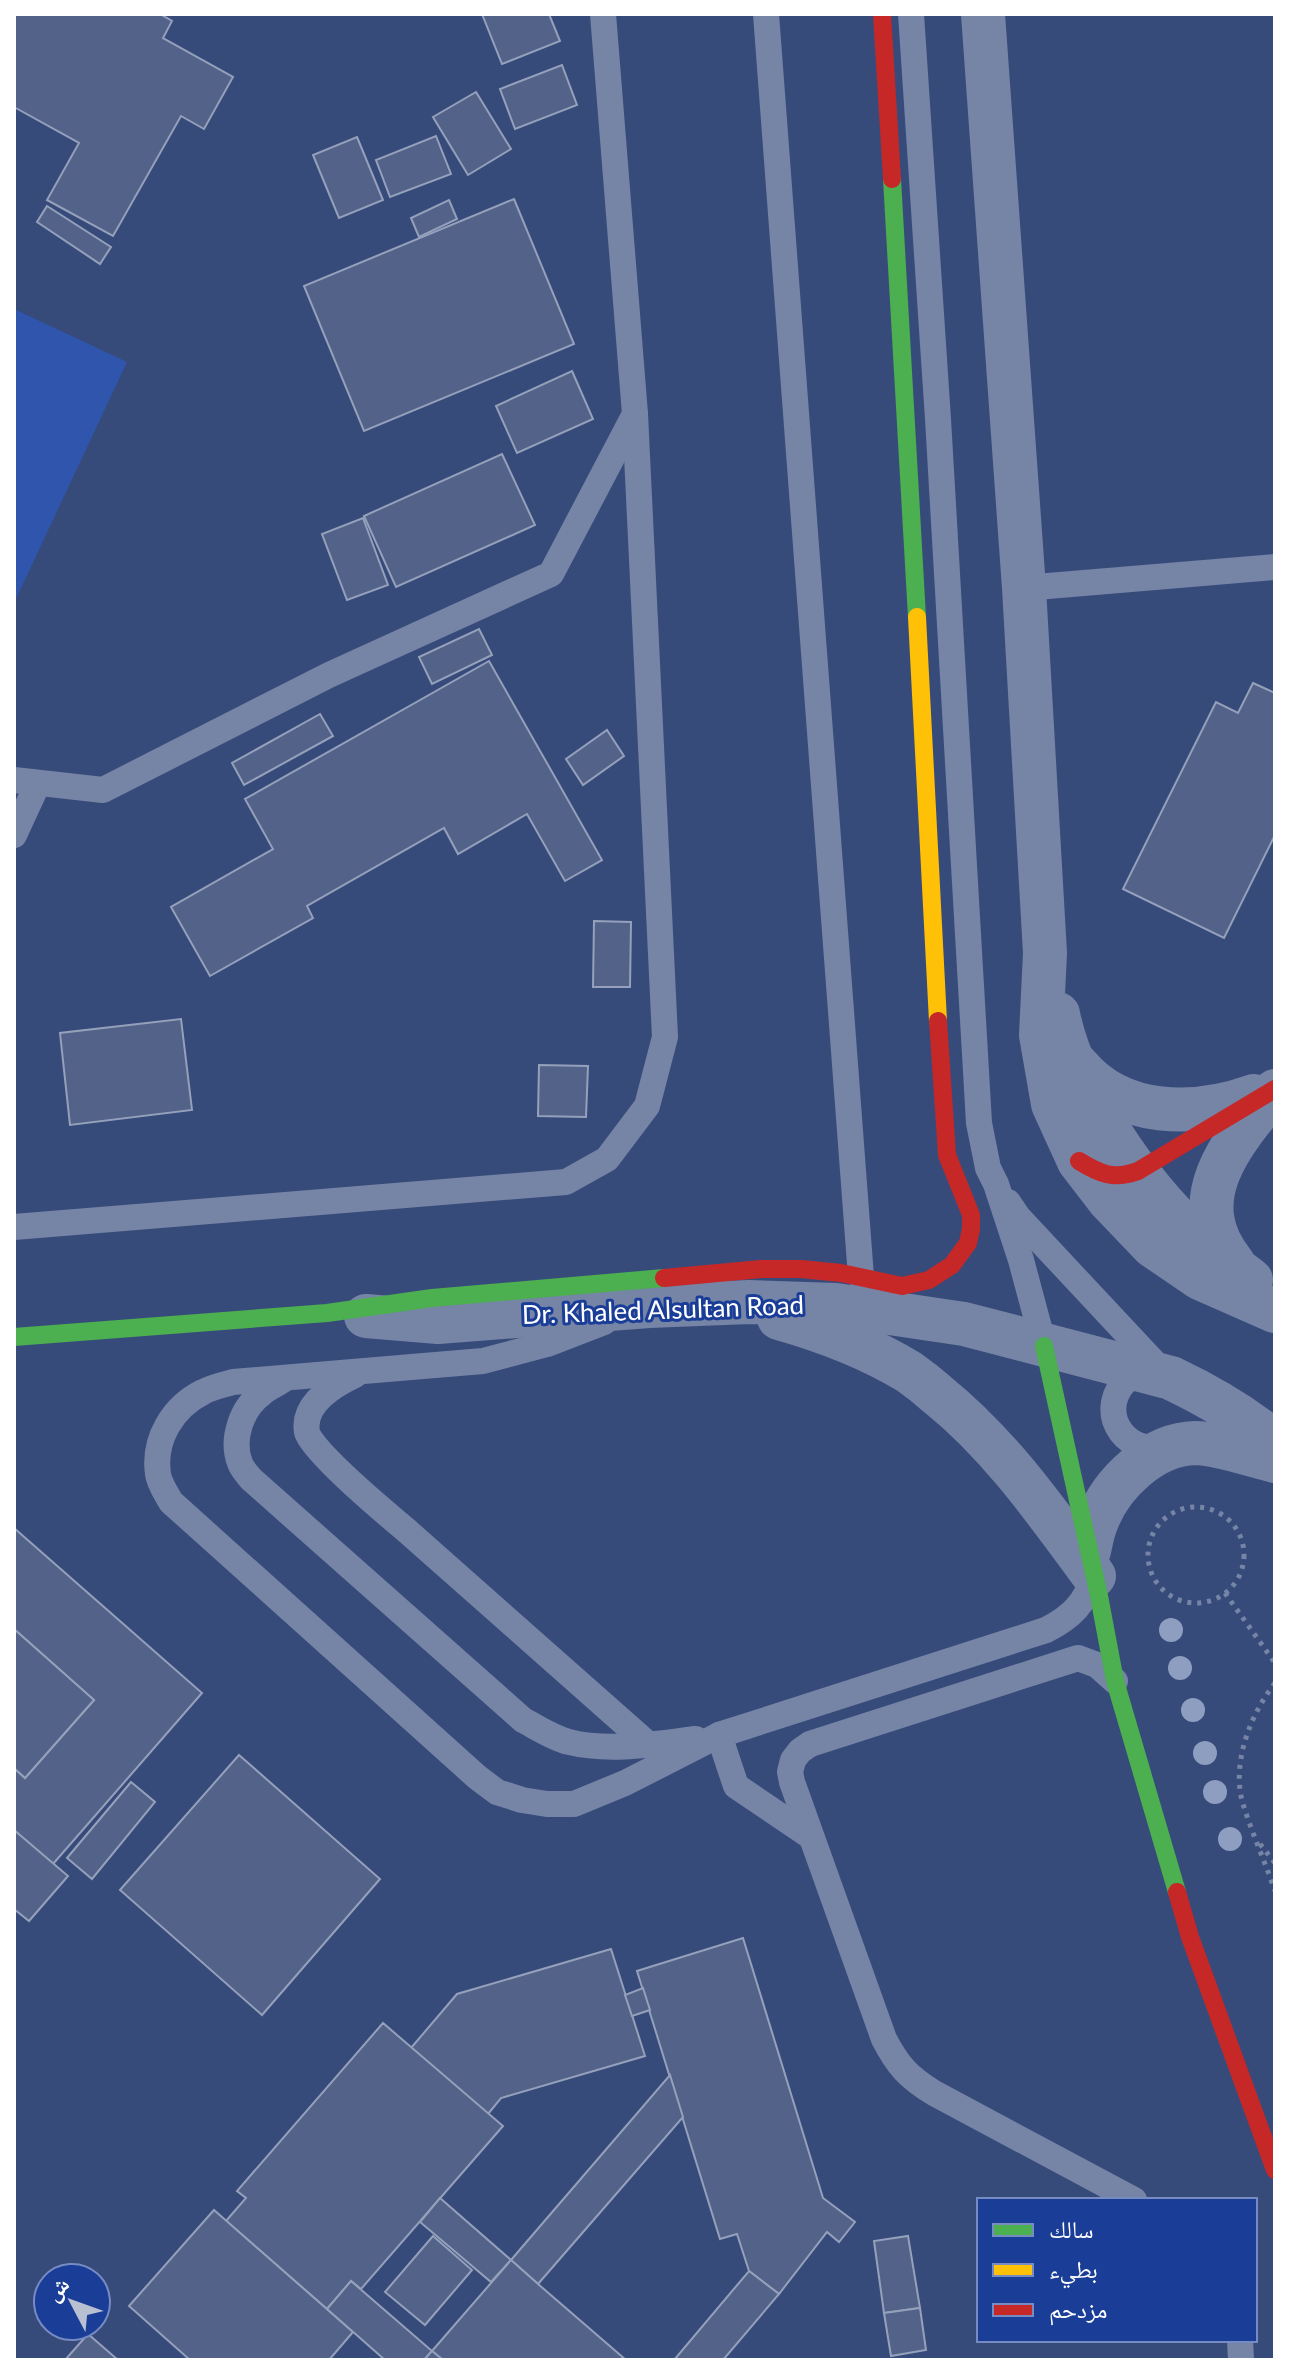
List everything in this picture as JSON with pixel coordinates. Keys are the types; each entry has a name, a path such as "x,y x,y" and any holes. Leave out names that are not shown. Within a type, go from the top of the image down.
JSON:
{"street":[{"name":"Dr. Khaled Alsultan Road","path":"14,1337 327,1313 432,1298 761,1269 805,1268 901,1286 924,1282 944,1273 960,1258 971,1234 971,1215 963,1191 949,1166 944,1140 907,422 882,14"},
{"path":"983,14 1024,588 1045,953 1041,1035 1046,1074 1053,1104 1079,1161 1116,1208 1153,1246 1200,1278 1275,1311"},
{"path":"1045,953 1059,1021 1071,1058 1099,1113 1160,1200 1198,1239 1275,1298"},
{"path":"1071,1058 1088,1078 1105,1089 1146,1106 1168,1110 1200,1110 1231,1104 1275,1089"},
{"path":"1079,1161 1102,1175 1116,1178 1138,1171 1275,1089"},
{"path":"1240,1271 1222,1250 1214,1233 1210,1215 1211,1197 1228,1151 1275,1089"},
{"name":"Dr. Khaled Alsultan Road","path":"327,1313 438,1322 693,1304 836,1305 964,1324 1156,1373 1203,1393 1247,1419 1275,1442"},
{"path":"693,1304 769,1316 823,1330 911,1373 991,1444 1091,1563"},
{"path":"1044,1346 1115,1681 1190,1937 1275,2170"},
{"path":"1091,1563 1097,1521 1111,1493 1130,1472 1149,1459 1176,1445 1199,1443 1275,1461"}],"lane":[{"path":"14,1227 566,1182 607,1159 647,1106 665,1037 635,414 603,14"},
{"path":"766,14 861,1277"},
{"path":"911,14 979,1123 988,1168 1018,1217 1156,1373 1129,1379 1118,1391 1114,1403 1115,1420 1121,1433 1131,1443 1145,1449 1176,1445"},
{"path":"14,835 26,781 103,790 329,675 551,574 635,414"},
{"path":"1024,588 1275,567"},
{"path":"996,1184 1044,1346"},
{"path":"649,1306 547,1344 483,1361 233,1382 205,1391 187,1402 167,1424 158,1449 158,1476 171,1502 477,1777 497,1792 547,1804 574,1804 625,1783 719,1735 1046,1630 1078,1609 1089,1592 1091,1563"},
{"path":"362,1371 326,1392 315,1403 309,1415 307,1432 314,1446 649,1745"},
{"path":"286,1379 259,1394 247,1410 238,1429 236,1444 240,1464 251,1479 523,1720 567,1742 589,1745 649,1745 719,1735"},
{"path":"1115,1681 1097,1665 1078,1658 810,1744 793,1760 790,1772 884,2039 896,2062 912,2079 934,2093 1130,2198"},
{"path":"719,1735 736,1786 810,1836"}],"path":[{"path":"1187,1507 1217,1511 1239,1532 1244,1547 1244,1562 1239,1576 1225,1593 1204,1603 1189,1604 1174,1599 1153,1578 1147,1549 1151,1534 1172,1512 1187,1507"},
{"path":"1225,1593 1275,1663"},
{"path":"1275,1683 1251,1720 1240,1760 1242,1801 1275,1891"},
{"path":"1257,1840 1275,1863"}],"shaded area":[{"path":"14,309 127,362 14,603"}],"building":[{"path":"14,14 160,14 172,21 163,38 233,77 204,129 181,116 113,236 47,200 79,143 14,107"},
{"path":"482,14 549,14 560,41 502,64"},
{"path":"562,65 577,105 515,129 500,89"},
{"path":"476,92 511,149 468,175 433,117"},
{"path":"436,136 451,174 390,197 376,160"},
{"path":"357,137 383,200 339,218 313,155"},
{"path":"514,199 574,344 364,431 304,286"},
{"path":"449,200 457,219 419,237 411,218"},
{"path":"47,206 111,247 100,264 37,222"},
{"path":"572,371 593,419 517,453 496,406"},
{"path":"502,454 535,525 396,587 364,516"},
{"path":"363,518 388,585 347,600 322,534"},
{"path":"479,629 492,655 432,684 419,657"},
{"path":"489,661 602,860 565,881 527,814 458,854 444,828 307,906 313,918 210,976 171,907 273,849 245,799"},
{"path":"1253,683 1275,693 1275,835 1224,938 1123,889 1216,702 1238,713"},
{"path":"320,714 333,736 244,785 232,763"},
{"path":"607,730 624,756 583,785 566,759"},
{"path":"594,921 631,922 630,987 593,987"},
{"path":"181,1019 192,1110 70,1125 60,1033"},
{"path":"539,1065 588,1066 586,1117 538,1116"},
{"path":"14,1528 202,1693 53,1864 14,1830 14,1768 25,1778 94,1700 14,1629"},
{"path":"14,1629 94,1700 25,1778 14,1768"},
{"path":"239,1755 380,1879 262,2015 120,1890"},
{"path":"131,1782 155,1802 92,1879 67,1858"},
{"path":"14,1830 68,1876 29,1921 14,1909"},
{"path":"743,1938 823,2198 855,2222 839,2242 827,2232 779,2294 749,2271 737,2234 720,2239 637,1971"},
{"path":"611,1949 645,2056 501,2098 488,2114 411,2048 457,1994"},
{"path":"643,1988 650,2010 632,2016 625,1995"},
{"path":"383,2023 503,2126 361,2289 351,2281 327,2309 226,2221 246,2198 237,2191"},
{"path":"670,2075 683,2117 538,2284 511,2260"},
{"path":"440,2198 511,2260 491,2282 420,2222"},
{"path":"214,2210 353,2332 329,2360 190,2360 129,2306"},
{"path":"433,2236 472,2270 425,2325 385,2292"},
{"path":"908,2236 920,2308 884,2313 874,2241"},
{"path":"511,2260 626,2360 443,2360 432,2351"},
{"path":"749,2271 779,2294 723,2360 674,2360"},
{"path":"351,2281 432,2351 424,2360 385,2360 327,2309"},
{"path":"920,2308 926,2350 891,2356 884,2313"},
{"path":"81,2342 97,2342 118,2360 65,2360"},
{"path":"432,2351 443,2360 424,2360"}],"traffic: fast":[{"path":"892,179 917,617"},
{"path":"14,1337 327,1313 432,1298 664,1278"},
{"path":"1044,1346 1115,1681 1177,1892"}],"traffic: slow":[{"path":"917,617 938,1021"}],"traffic: jam":[{"path":"882,14 892,179"},
{"path":"664,1278 761,1269 801,1269 841,1273 902,1286 929,1280 952,1265 968,1243 971,1215 947,1155 938,1021"},
{"path":"1079,1161 1107,1174 1122,1175 1138,1171 1275,1089"},
{"path":"1177,1892 1190,1937 1275,2170"}]}
